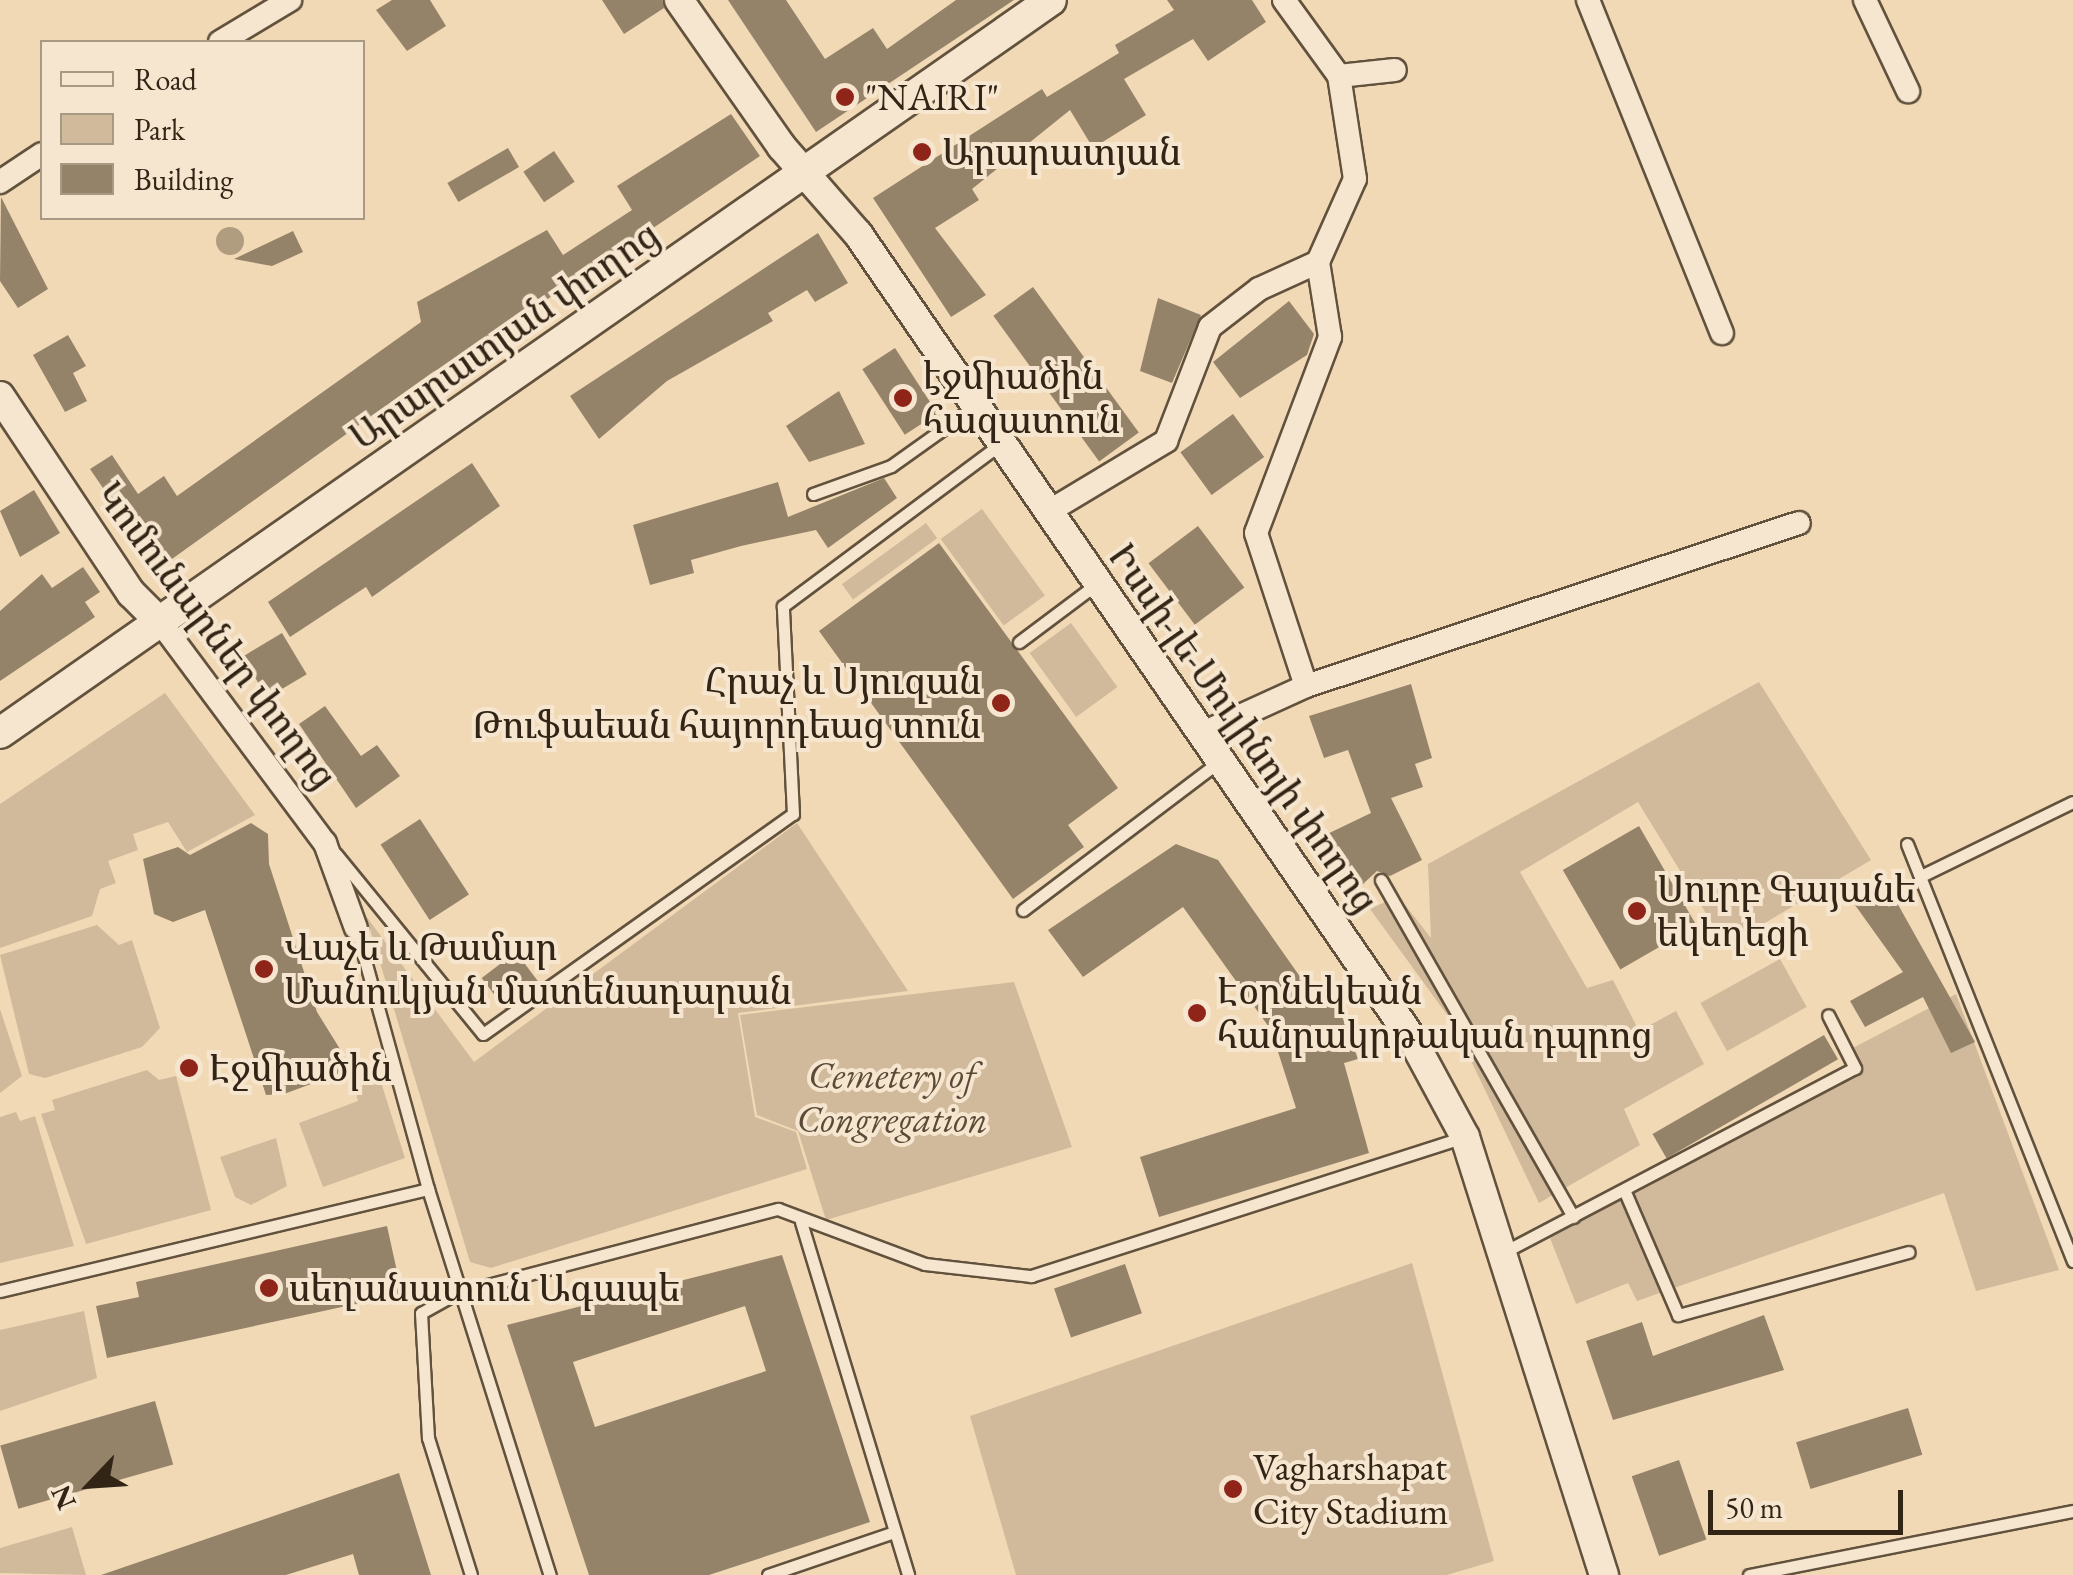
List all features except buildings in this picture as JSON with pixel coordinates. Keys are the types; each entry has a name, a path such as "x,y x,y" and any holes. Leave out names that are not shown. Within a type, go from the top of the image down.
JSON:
{"main road":[{"name":"Արարատյան փողոց","path":"0,732 1051,0"}],"street":[{"path":"223,40 290,0"},
{"name":"Իսսի-լե-Մուլինոյի փողոց","path":"679,0 1002,443 1224,759 1412,1039 1465,1137 1604,1575"},
{"path":"1284,0 1339,76 1355,179 1318,262 1330,336 1256,533 1306,686"},
{"path":"1588,0 1722,333"},
{"path":"1865,0 1908,91"},
{"path":"1339,76 1395,70"},
{"path":"0,182 40,155"},
{"path":"1048,512 1166,441 1210,328 1258,289 1318,262"},
{"name":"Կոմունարներ փողոց","path":"0,396 131,594 160,622 325,842 356,928"},
{"path":"1205,732 1306,686 1799,523"}],"lane":[{"path":"813,494 892,466 975,406"},
{"path":"325,842 484,1034 794,814 783,606 1002,443"},
{"path":"1019,642 1098,583"},
{"path":"1022,910 1224,759"},
{"path":"1922,876 2073,802"},
{"path":"1907,844 2073,1261"},
{"path":"1382,880 1573,1218"},
{"path":"356,928 457,1293 550,1575"},
{"path":"1504,1252 1626,1192 1854,1068 1828,1015"},
{"path":"471,1575 428,1438 420,1313 457,1293 778,1209 801,1222 959,1272 1031,1276 1465,1137"},
{"path":"0,1292 428,1189"},
{"path":"1626,1192 1678,1315 1909,1252"},
{"path":"801,1222 908,1575"},
{"path":"1749,1575 2073,1511"},
{"path":"768,1575 894,1532"}],"green space":[{"path":"982,509 1045,596 1004,626 941,539"},
{"path":"926,523 937,538 853,600 842,584"},
{"path":"1071,623 1117,687 1076,717 1030,653"},
{"path":"1759,682 1871,860 1726,946 1638,802 1520,872 1587,988 1613,980 1639,1031 1676,1011 1704,1064 1624,1109 1640,1145 1539,1203 1453,1023 1370,909 1398,896 1431,938 1428,864"},
{"path":"165,693 255,815 187,852 168,822 133,834 138,850 108,861 116,883 100,889 92,916 0,948 0,804"},
{"path":"797,823 908,991 738,1013 755,1117 796,1132 807,1169 491,1268 470,1262 366,916 474,1062"},
{"path":"97,925 119,945 132,940 160,1028 142,1047 45,1078 29,1074 0,955"},
{"path":"1780,959 1807,1007 1727,1051 1700,1003"},
{"name":"Cemetery of Congregation","path":"1014,982 1072,1147 826,1220 798,1131 757,1115 740,1015"},
{"path":"1956,994 2059,1270 1976,1291 1944,1193 1637,1301 1628,1283 1576,1304 1550,1238 1858,1070 1849,1050"},
{"path":"0,1009 22,1076 0,1093"},
{"path":"147,1070 159,1080 176,1076 211,1210 86,1244 41,1114 55,1110 52,1100"},
{"path":"380,1079 405,1158 323,1187 299,1123 358,1101 355,1088"},
{"path":"16,1112 20,1121 35,1116 74,1246 0,1263 0,1117"},
{"path":"276,1138 287,1186 251,1205 235,1197 220,1157"},
{"name":"Vagharshapat City Stadium","path":"1412,1263 1494,1561 1447,1575 1016,1575 970,1416"},
{"path":"84,1311 97,1378 0,1411 0,1330"},
{"path":"72,1527 86,1575 0,1573 0,1548"}],"shaded area":[{"path":"230,227 240,231 244,241 240,251 230,255 220,251 216,241 220,231"}],"place":[{"name":"\"NAIRI\"","path":"845,97"},
{"name":"Արարատյան","path":"922,152"},
{"name":"էջմիածին հազատուն","path":"903,398"},
{"name":"Հրաչ և Սյուզան Թուֆաեան հայորդեաց տուն","path":"1001,703"},
{"name":"Սուրբ Գայանե եկեղեցի","path":"1637,911"},
{"name":"Վաչե և Թամար Մանուկյան մատենադարան","path":"264,969"},
{"name":"Էօրնեկեան հանրակրթական դպրոց","path":"1197,1013"},
{"name":"Էջմիածին","path":"189,1068"},
{"name":"սեղանատուն Ագապե","path":"269,1288"},
{"name":"Vagharshapat City Stadium","path":"1233,1489"}]}
